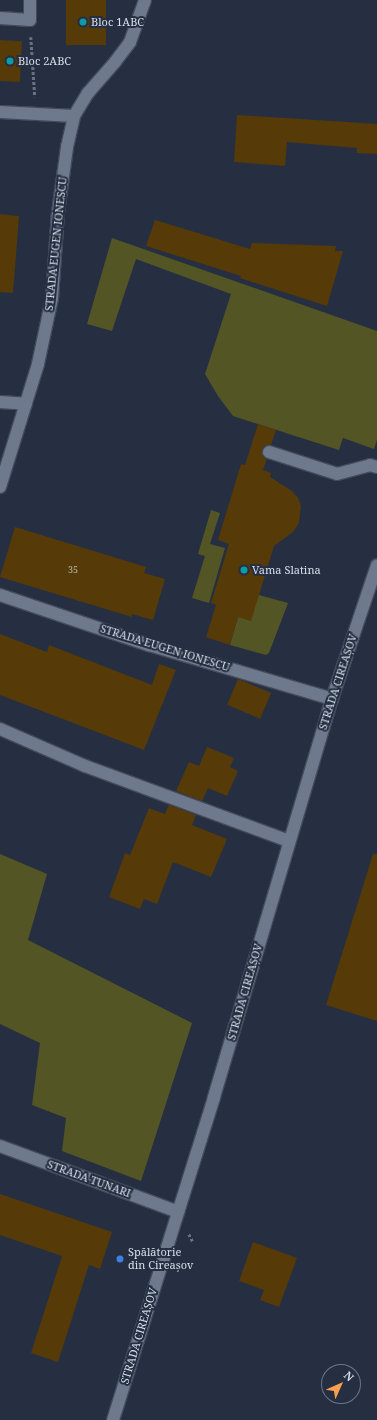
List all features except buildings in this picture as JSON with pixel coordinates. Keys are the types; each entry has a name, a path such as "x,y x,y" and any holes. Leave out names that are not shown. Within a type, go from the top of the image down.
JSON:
{"street":[{"path":"0,18 30,20 30,0"},
{"name":"STRADA EUGEN IONESCU","path":"0,487 38,364 52,298 58,213 67,147 74,116 88,94 130,42 145,0"},
{"path":"0,112 74,116"},
{"path":"0,402 26,404"},
{"path":"269,452 337,474 370,465 377,466"},
{"name":"STRADA CIREAȘOV","path":"114,1420 332,698 377,565"},
{"name":"STRADA EUGEN IONESCU","path":"0,594 150,645 332,698"},
{"path":"0,729 85,766 289,841"},
{"name":"STRADA TUNARI","path":"0,1146 178,1212"}],"path":[{"path":"30,20 36,114"}],"green space":[{"path":"112,238 377,331 377,440 374,449 343,438 339,450 233,416 218,396 205,374 231,294 136,259 112,331 87,324"},
{"path":"211,510 220,513 210,544 225,548 209,603 192,598 205,556 198,554"},
{"path":"259,595 288,603 269,653 266,655 230,645 238,617"},
{"path":"0,854 47,874 28,940 192,1023 141,1181 62,1151 66,1118 32,1105 40,1043 0,1024"}],"place":[{"name":"Bloc 1ABC","path":"83,22"},
{"name":"Bloc 2ABC","path":"10,61"},
{"name":"Vama Slatina","path":"244,570"},
{"name":"Spălătorie din Cireașov","path":"120,1259"}]}
